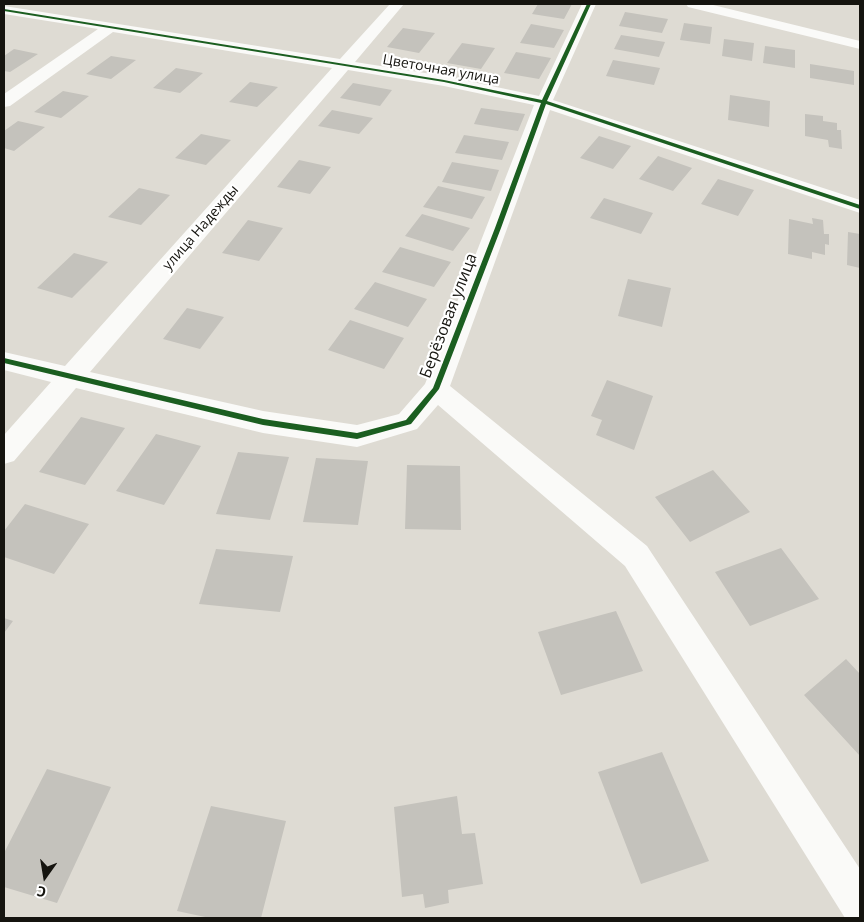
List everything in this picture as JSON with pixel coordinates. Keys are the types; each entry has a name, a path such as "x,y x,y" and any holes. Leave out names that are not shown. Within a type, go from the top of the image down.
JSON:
{"street":[{"name":"улица Надежды","path":"4,453 397,4"},
{"name":"Берёзовая улица","path":"4,361 263,422 357,436 408,422 436,389 495,237 544,102 589,4"},
{"path":"693,4 860,45"},
{"name":"Цветочная улица","path":"4,10 444,81 544,102 860,207"},
{"path":"4,102 111,27"},
{"path":"436,389 636,556 860,905"}],"building":[{"path":"538,4 572,4 564,19 532,14"},
{"path":"625,12 668,19 662,33 619,26"},
{"path":"684,23 712,27 710,44 680,40"},
{"path":"531,24 564,30 554,48 520,43"},
{"path":"403,28 435,33 419,53 387,47"},
{"path":"621,35 665,42 659,57 614,49"},
{"path":"724,39 754,43 752,61 722,56"},
{"path":"462,43 495,48 481,69 447,63"},
{"path":"765,46 795,50 795,68 763,63"},
{"path":"14,49 38,54 10,72 4,71 4,56"},
{"path":"516,52 551,58 539,79 504,73"},
{"path":"111,56 136,60 111,79 86,74"},
{"path":"613,60 660,68 654,85 606,76"},
{"path":"810,64 854,71 854,85 810,78"},
{"path":"176,68 203,73 180,93 153,88"},
{"path":"250,82 278,87 257,107 229,102"},
{"path":"353,83 392,90 380,106 340,98"},
{"path":"63,91 89,96 61,118 34,112"},
{"path":"730,95 770,101 769,127 728,120"},
{"path":"481,108 525,114 518,131 474,124"},
{"path":"332,110 373,118 359,134 318,126"},
{"path":"805,114 823,116 823,121 837,123 837,130 841,130 842,149 829,147 828,140 805,136"},
{"path":"18,121 45,127 14,151 4,148 4,131"},
{"path":"201,134 231,140 206,165 175,158"},
{"path":"464,135 509,142 502,160 455,153"},
{"path":"599,136 631,146 613,169 580,158"},
{"path":"658,156 692,168 673,191 639,179"},
{"path":"299,160 331,167 310,194 277,187"},
{"path":"452,162 499,170 491,191 442,182"},
{"path":"718,179 754,190 738,216 701,204"},
{"path":"438,186 485,197 472,219 423,207"},
{"path":"139,188 170,195 141,225 108,217"},
{"path":"604,198 653,213 641,234 590,218"},
{"path":"422,214 470,228 453,251 405,236"},
{"path":"812,218 823,220 824,234 829,234 829,245 825,244 825,255 812,252 812,259 788,254 789,219 813,224"},
{"path":"248,220 283,228 259,261 222,253"},
{"path":"848,232 860,234 860,268 847,265"},
{"path":"400,247 451,262 434,287 382,272"},
{"path":"74,253 108,262 72,298 37,288"},
{"path":"628,279 671,288 662,327 618,316"},
{"path":"375,282 427,299 408,327 354,309"},
{"path":"187,308 224,317 200,349 163,339"},
{"path":"350,320 404,338 384,369 328,350"},
{"path":"607,380 653,396 634,450 596,435 602,420 591,416"},
{"path":"81,417 125,428 85,485 39,472"},
{"path":"156,434 201,446 164,505 116,491"},
{"path":"238,452 289,457 270,520 216,514"},
{"path":"316,458 368,461 358,525 303,522"},
{"path":"407,465 460,466 461,530 405,529"},
{"path":"713,470 750,512 690,542 655,497"},
{"path":"25,504 89,524 54,574 4,557 4,531"},
{"path":"781,548 819,599 750,626 715,572"},
{"path":"216,549 293,556 280,612 199,604"},
{"path":"616,611 643,671 561,695 538,632"},
{"path":"4,618 13,621 4,633"},
{"path":"846,659 860,674 860,756 804,695"},
{"path":"662,752 709,861 641,884 598,772"},
{"path":"47,769 111,787 57,903 4,887 4,853"},
{"path":"457,796 462,834 475,833 483,884 448,890 449,903 425,908 423,894 402,897 394,807"},
{"path":"211,806 286,821 261,918 210,918 177,911"}],"cycle path":[{"path":"4,361 263,422 357,436 408,422 436,389 544,102 589,4"},
{"path":"4,10 444,81 544,102 860,207"}]}
